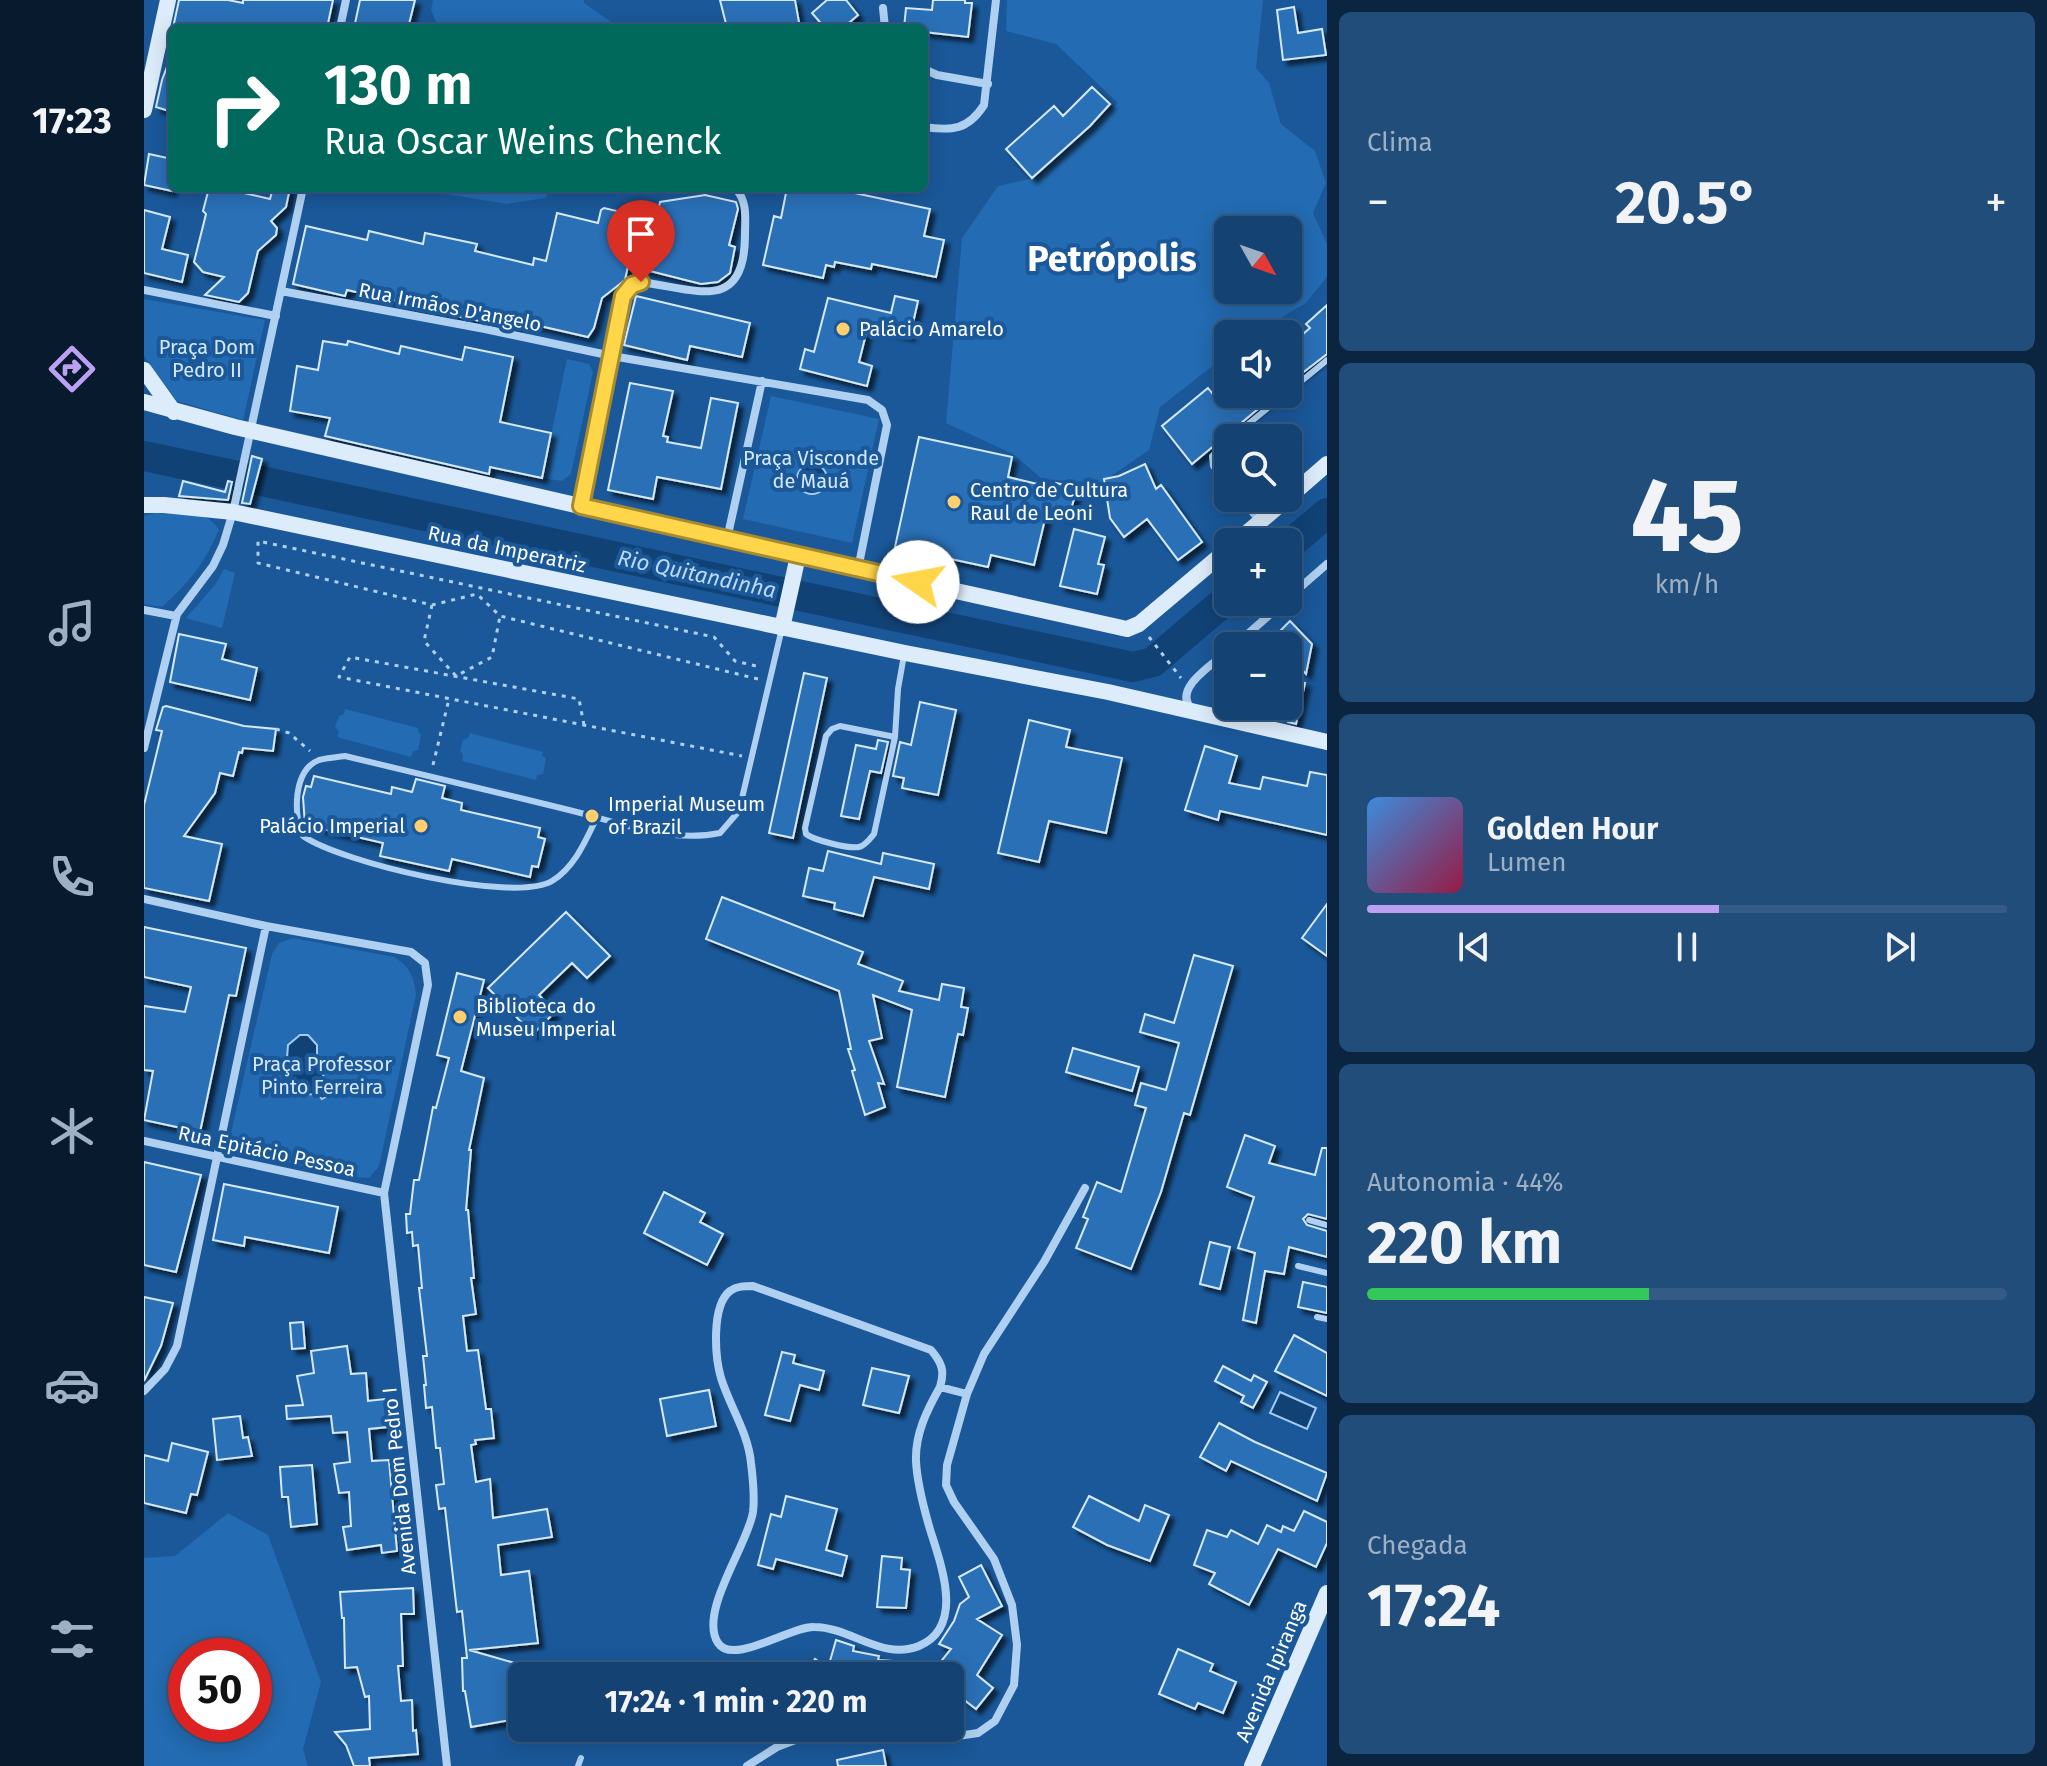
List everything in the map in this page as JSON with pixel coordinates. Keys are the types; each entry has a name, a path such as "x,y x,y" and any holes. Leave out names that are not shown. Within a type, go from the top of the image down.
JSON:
{"main road":[{"path":"144,110 168,0"},
{"path":"144,370 174,412"},
{"path":"144,402 174,412 727,540 1127,629 1139,624 1214,561"},
{"path":"1302,486 1327,464"},
{"name":"Rua da Imperatriz","path":"144,505 233,512 782,628 1108,692 1327,742"},
{"path":"1253,528 1272,512"},
{"path":"782,628 798,556"},
{"name":"Avenida Ipiranga","path":"1252,1766 1327,1593"}],"street":[{"path":"341,24 346,0"},
{"path":"876,0 883,8 885,24"},
{"path":"883,8 889,0"},
{"path":"928,128 944,130 965,126 984,105 996,0"},
{"path":"928,71 988,84"},
{"path":"144,748 176,616 213,566 233,512 302,192"},
{"path":"581,506 623,296 632,285 641,282 709,292 721,291 737,278 742,269 745,244 745,204 738,192"},
{"path":"144,290 276,316"},
{"name":"Rua Irmãos D'angelo","path":"281,291 612,356 762,381"},
{"path":"727,540 762,381 868,400 882,410 887,425 858,569"},
{"path":"1302,586 1327,564"},
{"path":"144,610 176,616"},
{"path":"1250,632 1268,616"},
{"path":"1196,713 1187,704 1187,687 1214,663"},
{"path":"144,899 266,926 411,952 425,963 428,985 384,1193"},
{"path":"144,1391 165,1369 189,1312 217,1157 266,926"},
{"name":"Rua Epitácio Pessoa","path":"144,1141 384,1193"},
{"path":"964,1735 978,1733 995,1721 1014,1685 1017,1645 1012,1605 994,1559 954,1502 946,1485 947,1465 967,1394 984,1354 1044,1262 1085,1188"},
{"name":"Avenida Dom Pedro I","path":"384,1193 447,1766"},
{"path":"741,1286 753,1286 931,1350 939,1359 944,1374 940,1387 922,1424 916,1458 918,1485 943,1568 946,1600 944,1618 938,1630 921,1645 899,1650 877,1647 852,1636 814,1627 742,1650 723,1648 714,1632 718,1601 745,1542 753,1511 754,1486 750,1454 737,1412 721,1378 716,1340 721,1303 729,1292 741,1286"},
{"path":"940,1387 967,1394"},
{"path":"747,1766 790,1742"}],"lane":[{"path":"1302,381 1327,360"},
{"path":"1248,424 1268,408"},
{"path":"1252,512 1260,522"},
{"path":"597,817 577,856 554,880 524,889 482,886 420,875 335,852 303,836 296,813 298,793 305,773 317,761 345,756 597,817 662,834 688,838 720,833 739,811 782,628"},
{"path":"895,737 840,726 832,729 826,736 806,834 813,839 858,847 868,842 874,834 895,737 898,689 905,653"},
{"path":"1309,1220 1327,1225"},
{"path":"1298,1266 1327,1273"},
{"path":"1317,1317 1327,1319"},
{"path":"578,1766 581,1758"}],"path":[{"path":"769,682 500,616 477,594 432,605 258,563 258,541 714,637 735,661 772,670"},
{"path":"432,605 424,641 456,676"},
{"path":"456,676 492,657 500,616"},
{"path":"1139,624 1187,687"},
{"path":"584,725 579,699 350,657 339,677 751,758"},
{"path":"430,776 449,699"},
{"path":"276,729 289,733 306,746 317,761"}],"green space":[{"path":"433,0 584,0 614,24 437,24 431,10"},
{"path":"1007,0 1263,0 1256,68 1269,83 1281,124 1315,151 1326,183 1313,213 1327,244 1327,277 1306,303 1277,320 1214,320 1214,365 1160,407 1149,450 1101,483 1042,479 1013,454 946,423 962,238 998,186 1038,177 1118,103 1056,44 1006,31"},
{"path":"434,192 549,192 545,198 507,204"},
{"name":"Praça Dom Pedro II","path":"144,299 265,320 243,420 177,401 144,356"},
{"path":"567,359 589,364 593,372 571,474 562,481 542,478"},
{"name":"Praça Visconde de Mauá","path":"771,396 879,419 852,543 743,519"},
{"path":"155,513 199,515 214,523 219,530 195,572 162,607 144,604 144,516"},
{"path":"224,569 235,573 222,628 186,618 215,585"},
{"path":"345,709 418,728 421,735 418,750 413,751 411,757 337,737 339,732 335,727"},
{"path":"470,733 543,752 542,756 546,758 543,774 537,775 536,780 462,761 460,751 463,740"},
{"name":"Praça Professor Pinto Ferreira","path":"293,938 394,957 404,964 412,977 416,995 379,1166 369,1178 246,1154 233,1148 231,1133 272,954 279,943"},
{"path":"228,1513 268,1535 321,1682 303,1749 308,1766 144,1766 144,1558 175,1556"}],"shaded area":[{"path":"812,464 823,468 827,479 823,490 812,494 801,490 797,479 801,468"},
{"path":"300,1035 308,1035 317,1045 317,1065 330,1087 329,1095 322,1099 318,1095 297,1093 297,1084 286,1072 288,1045"},
{"path":"1280,1392 1316,1408 1307,1429 1270,1413"}],"building":[{"path":"179,0 243,3 243,0 333,0 328,24 174,24"},
{"path":"360,0 415,0 409,24 355,24"},
{"path":"720,0 795,0 799,24 726,24"},
{"path":"827,0 846,0 858,15 848,24 822,24 812,13"},
{"path":"933,0 965,0 965,3 972,3 968,37 928,32 928,24 904,24 906,8 932,10"},
{"path":"1294,7 1298,33 1322,29 1326,55 1283,60 1277,10"},
{"path":"168,64 168,111 156,107"},
{"path":"1092,87 1110,104 1032,178 1006,149 1054,106 1063,116"},
{"path":"149,154 168,158 168,190 144,185"},
{"path":"208,192 240,192 270,199 272,192 289,192 286,207 271,221 277,228 276,235 258,251 248,293 239,302 205,295 224,277 203,272 194,262 206,214 203,211"},
{"path":"786,192 850,192 930,209 924,236 944,240 936,277 872,264 871,269 835,262 834,267 826,265 823,278 763,265 774,216 781,218"},
{"path":"705,195 736,202 738,209 729,245 735,247 730,273 718,282 701,284 642,269 643,265 639,268 628,266 625,280 602,298 594,328 588,337 518,321 516,328 409,307 409,304 347,290 345,296 293,284 306,226 367,240 369,231 423,244 425,233 477,244 475,251 533,265 534,258 546,261 557,213 598,223 604,208 656,220 660,202"},
{"path":"144,210 170,217 162,249 188,255 182,282 144,273"},
{"path":"636,296 750,323 742,357 690,346 687,360 624,345"},
{"name":"Palácio Amarelo","path":"895,296 918,301 910,336 868,326 859,362 872,366 867,386 800,369 805,349 814,352 828,298 891,313"},
{"path":"1327,305 1327,354 1302,373 1302,335 1310,328 1306,324"},
{"path":"323,341 347,345 348,341 399,354 401,346 462,360 465,347 513,357 500,422 551,433 542,478 490,467 489,474 325,436 330,418 290,411 297,366 318,370"},
{"path":"630,383 673,391 663,436 668,437 667,442 701,448 711,398 738,403 721,489 657,477 653,499 608,490"},
{"path":"1208,388 1214,396 1214,408 1259,408 1240,424 1214,424 1214,446 1192,464 1162,426"},
{"name":"Centro de Cultura Raul de Leoni","path":"919,437 1012,457 1008,477 1054,488 1056,483 1077,488 1069,517 1047,511 1034,565 991,555 988,567 895,547"},
{"path":"252,456 262,459 250,504 242,503"},
{"path":"1145,464 1156,489 1161,485 1202,542 1178,560 1147,519 1124,537 1110,518 1104,479"},
{"path":"183,481 225,492 228,481 232,482 228,500 179,496"},
{"path":"1074,529 1105,537 1098,564 1104,565 1097,594 1060,586"},
{"path":"1290,621 1301,632 1279,632"},
{"path":"179,634 226,644 222,659 257,668 250,700 170,682"},
{"path":"1302,634 1312,644 1306,674 1302,670"},
{"path":"804,673 827,678 793,838 769,833"},
{"path":"920,702 956,710 938,795 902,788 904,778 893,776 900,742 911,745"},
{"path":"166,706 244,726 276,729 273,751 243,748 242,753 239,752 233,776 220,773 215,793 184,836 222,844 209,901 144,888 144,805 162,731 156,730"},
{"path":"1029,720 1070,730 1066,747 1122,758 1106,833 1049,821 1039,862 998,853"},
{"path":"878,740 888,742 881,773 870,771 859,819 841,816 856,745 876,749"},
{"path":"1205,746 1237,756 1229,783 1260,789 1263,777 1307,786 1310,772 1327,775 1327,835 1220,811 1218,820 1185,810"},
{"name":"Palácio Imperial","path":"314,776 391,794 392,787 412,792 416,779 445,786 442,798 462,803 461,810 540,828 538,837 545,839 538,867 532,866 530,877 452,859 449,871 380,856 383,843 305,825 303,797 306,786 311,787"},
{"path":"828,851 881,864 883,853 934,864 929,889 874,877 863,916 834,909 835,903 803,896 809,868 823,871"},
{"path":"722,897 863,952 858,964 903,981 899,991 939,1000 942,984 964,988 961,1007 968,1008 963,1035 958,1034 945,1097 897,1087 912,1010 873,995 882,1038 869,1041 884,1084 878,1083 885,1107 865,1115 852,1071 855,1070 848,1049 851,1049 839,991 706,939"},
{"path":"1327,904 1327,956 1302,938"},
{"path":"566,912 610,956 587,978 572,963 539,995 555,1012 533,1034 488,988"},
{"path":"144,927 246,948 236,996 229,995 200,1132 144,1120 153,1071 144,1070 144,1006 185,1012 191,987 144,977"},
{"path":"1194,955 1233,966 1190,1115 1184,1113 1161,1192 1131,1269 1076,1248 1088,1219 1083,1217 1097,1182 1121,1192 1146,1108 1135,1105 1141,1083 1166,1090 1179,1043 1140,1032 1145,1014 1174,1023"},
{"path":"457,973 484,980 461,1071 484,1078 469,1150 466,1210 476,1314 463,1316 467,1351 478,1350 486,1409 491,1409 494,1438 475,1440 476,1444 471,1445 476,1482 490,1479 493,1518 547,1509 552,1537 498,1545 501,1575 529,1571 538,1643 469,1650 511,1662 508,1662 508,1720 471,1727 463,1691 462,1658 467,1658 462,1611 457,1612 445,1508 439,1509 436,1485 444,1484 440,1448 436,1448 432,1407 426,1408 423,1356 427,1356 419,1288 422,1288 418,1245 413,1246 412,1232 407,1233 406,1214 410,1214 414,1180 419,1180 433,1107 436,1108 449,1058 437,1055"},
{"path":"1073,1048 1139,1067 1132,1091 1066,1072"},
{"path":"1245,1135 1275,1146 1269,1163 1315,1175 1322,1148 1327,1148 1327,1219 1308,1214 1303,1219 1307,1225 1327,1231 1327,1257 1289,1247 1284,1274 1265,1271 1256,1323 1243,1320 1255,1253 1238,1248 1254,1197 1227,1187"},
{"path":"144,1162 201,1175 176,1272 144,1265"},
{"path":"224,1184 338,1207 329,1253 245,1237 244,1246 213,1240"},
{"path":"664,1192 705,1213 700,1222 723,1234 707,1265 644,1233"},
{"path":"1210,1242 1230,1247 1220,1289 1200,1284"},
{"path":"1303,1282 1327,1287 1327,1313 1298,1307"},
{"path":"144,1297 173,1303 161,1346 144,1381"},
{"path":"303,1322 305,1348 292,1349 290,1323"},
{"path":"1294,1335 1327,1353 1327,1396 1275,1371"},
{"path":"347,1346 351,1374 366,1373 368,1401 385,1399 388,1427 369,1429 372,1461 389,1460 397,1551 382,1553 381,1545 347,1550 343,1527 351,1526 349,1492 339,1493 334,1464 350,1462 347,1432 333,1433 331,1416 287,1419 286,1406 303,1405 297,1376 314,1373 311,1351"},
{"path":"782,1352 795,1355 793,1363 824,1371 819,1390 800,1385 790,1421 765,1415"},
{"path":"1223,1366 1251,1381 1254,1375 1267,1382 1253,1408 1241,1402 1244,1396 1215,1381"},
{"path":"872,1368 909,1376 899,1413 863,1405"},
{"path":"709,1390 716,1426 667,1436 660,1399"},
{"path":"240,1416 243,1438 248,1437 252,1456 217,1460 213,1419"},
{"path":"1219,1423 1327,1473 1317,1501 1231,1461 1226,1471 1200,1457"},
{"path":"172,1443 208,1452 197,1495 191,1494 186,1513 144,1503 144,1455 168,1461"},
{"path":"312,1465 317,1524 291,1527 288,1497 282,1497 280,1467"},
{"path":"786,1496 837,1509 826,1550 847,1556 842,1576 776,1559 773,1569 758,1565 771,1514 781,1517"},
{"path":"1089,1496 1139,1521 1145,1505 1169,1515 1150,1561 1107,1545 1073,1527"},
{"path":"1304,1511 1327,1522 1327,1543 1316,1567 1278,1549 1249,1605 1209,1584 1215,1573 1194,1565 1207,1530 1227,1537 1231,1530 1258,1544 1267,1525 1281,1532 1283,1526 1294,1531"},
{"path":"882,1556 902,1558 901,1569 910,1570 906,1608 877,1607"},
{"path":"981,1565 1002,1606 977,1619 1002,1635 977,1675 993,1688 976,1709 964,1700 964,1662 940,1662 951,1649 939,1644 954,1621 960,1604 969,1597 959,1577"},
{"path":"413,1588 414,1614 401,1614 403,1666 398,1666 401,1701 412,1700 413,1731 416,1730 418,1754 369,1758 370,1766 354,1766 346,1745 335,1732 370,1729 369,1696 365,1697 357,1667 345,1668 340,1592"},
{"path":"836,1640 854,1646 853,1651 879,1656 878,1660 908,1662 830,1662"},
{"path":"1178,1649 1213,1664 1210,1671 1236,1682 1223,1713 1198,1703 1195,1709 1159,1694"},
{"path":"883,1750 886,1766 838,1766 837,1760"}],"waterway":[{"name":"Rio Quitandinha","path":"144,456 1133,667 1153,662 1214,610"},
{"name":"Rio Quitandinha","path":"1302,534 1327,513"}],"place":[{"name":"Palácio Amarelo","path":"843,329"},
{"name":"Centro de Cultura Raul de Leoni","path":"954,502"},
{"name":"Imperial Museum of Brazil","path":"592,816"},
{"name":"Palácio Imperial","path":"421,826"},
{"name":"Biblioteca do Museu Imperial","path":"460,1017"}],"district":[{"name":"Petrópolis","path":"1112,259"}],"route":[{"path":"641,282 632,285 623,296 581,506 918,582"}]}
